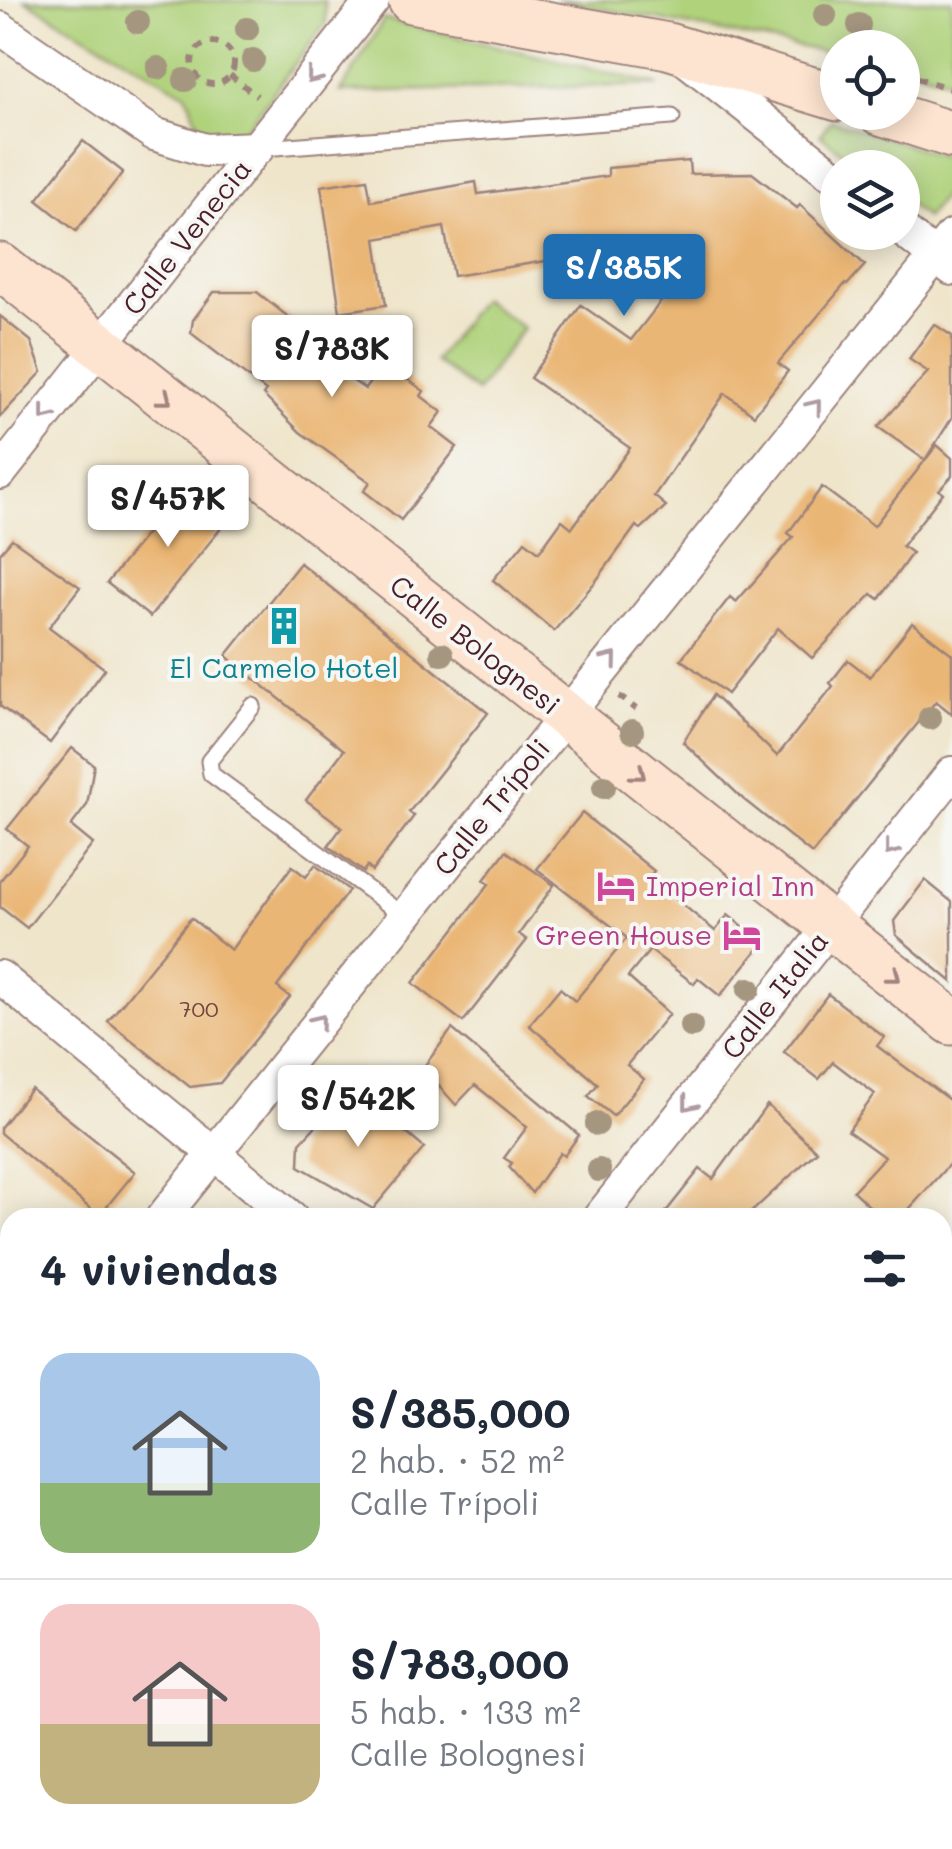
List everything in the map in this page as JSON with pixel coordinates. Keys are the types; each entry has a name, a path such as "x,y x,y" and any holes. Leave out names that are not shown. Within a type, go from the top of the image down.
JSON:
{"main road":[{"path":"411,0 668,46 820,92"},
{"path":"920,125 952,135"},
{"name":"Calle Bolognesi","path":"0,266 952,1022"}],"street":[{"name":"Calle Venecia","path":"0,473 373,0"},
{"path":"0,28 154,134 205,150 258,148"},
{"path":"668,46 820,165"},
{"path":"920,240 947,254"},
{"name":"Calle Trípoli","path":"170,1208 565,716 947,254"},
{"name":"Calle Italia","path":"607,1208 952,773"},
{"path":"0,976 280,1208"}],"lane":[{"path":"258,148 672,117"},
{"path":"253,706 209,761 211,774 404,916"}],"path":[{"path":"222,44 234,58 230,75 215,84 198,78 192,60 196,51 204,45 222,44"},
{"path":"230,75 258,97"},
{"path":"920,80 952,90"}],"green space":[{"path":"25,0 325,1 326,23 245,130 230,136 204,136 186,94"},
{"path":"556,0 952,0 952,81 920,71 920,30 820,30 820,51"},
{"path":"384,19 659,85 341,92"},
{"path":"824,130 862,130 952,159 952,184 926,218 920,213 920,150 840,150 820,135"},
{"path":"481,298 523,328 477,392 435,361"}],"building":[{"path":"83,141 123,172 76,231 37,200"},
{"path":"689,161 690,174 752,173 820,223 820,250 849,250 865,265 778,363 788,371 754,415 725,393 654,496 666,506 641,529 636,526 554,631 493,580 525,541 539,552 562,520 572,528 630,448 530,378 581,305 631,340 697,255 610,263 620,249 453,276 444,227 376,239 386,305 340,312 321,186 367,179 371,201 476,182 478,194 608,176 608,168"},
{"path":"214,292 257,292 292,320 270,323 365,389 384,363 424,391 421,396 442,412 431,427 457,447 401,520 364,491 370,482 300,432 263,395 266,391 191,333 193,320"},
{"path":"0,316 31,341 42,372 0,417"},
{"path":"934,324 952,336 952,418 925,460 878,427 928,372 909,359"},
{"path":"937,445 952,458 952,476 902,546 912,553 879,599 872,594 812,658 778,628 727,694 681,659 730,597 736,602 793,537 788,533 822,487 874,526"},
{"path":"186,484 229,518 150,617 107,583"},
{"path":"12,539 80,587 49,627 105,669 50,743 0,706 0,553"},
{"path":"300,563 488,713 409,812 414,816 372,871 367,866 363,872 328,846 342,827 306,800 344,750 226,656"},
{"path":"912,623 952,654 952,714 936,701 812,854 743,799 683,742 713,695 777,756 833,686 830,683 848,660 870,677"},
{"path":"72,748 94,765 87,805 71,826 93,844 27,928 0,907 0,881 28,846 7,829"},
{"path":"582,813 654,871 649,877 715,931 728,915 763,943 720,996 698,978 694,984 650,950 628,977 669,1014 627,1065 644,1079 613,1116 588,1096 598,1084 529,1025 560,988 575,1001 627,938 537,869"},
{"path":"506,851 554,885 519,934 527,940 463,1022 413,983 489,884 484,880"},
{"path":"315,865 349,890 277,987 290,997 220,1083 190,1087 108,1021 191,918 231,950 292,866 306,877"},
{"path":"925,880 952,902 952,982 896,935 894,921"},
{"path":"828,994 884,1037 877,1046 952,1102 952,1161 910,1208 871,1208 853,1191 884,1157 848,1131 875,1094 833,1062 819,1079 784,1052"},
{"path":"452,1029 579,1135 564,1156 560,1153 532,1193 509,1167 512,1163 504,1158 527,1127 475,1085 456,1105 423,1068"},
{"path":"352,1087 424,1148 371,1208 299,1166 300,1143"},
{"path":"31,1089 135,1172 106,1208 89,1208 0,1133"},
{"path":"767,1105 817,1151 756,1208 669,1208 700,1169 713,1179"}],"place":[{"name":"El Carmelo Hotel","path":"284,626"},
{"name":"Imperial Inn","path":"616,886"},
{"name":"Green House","path":"742,935"}]}
